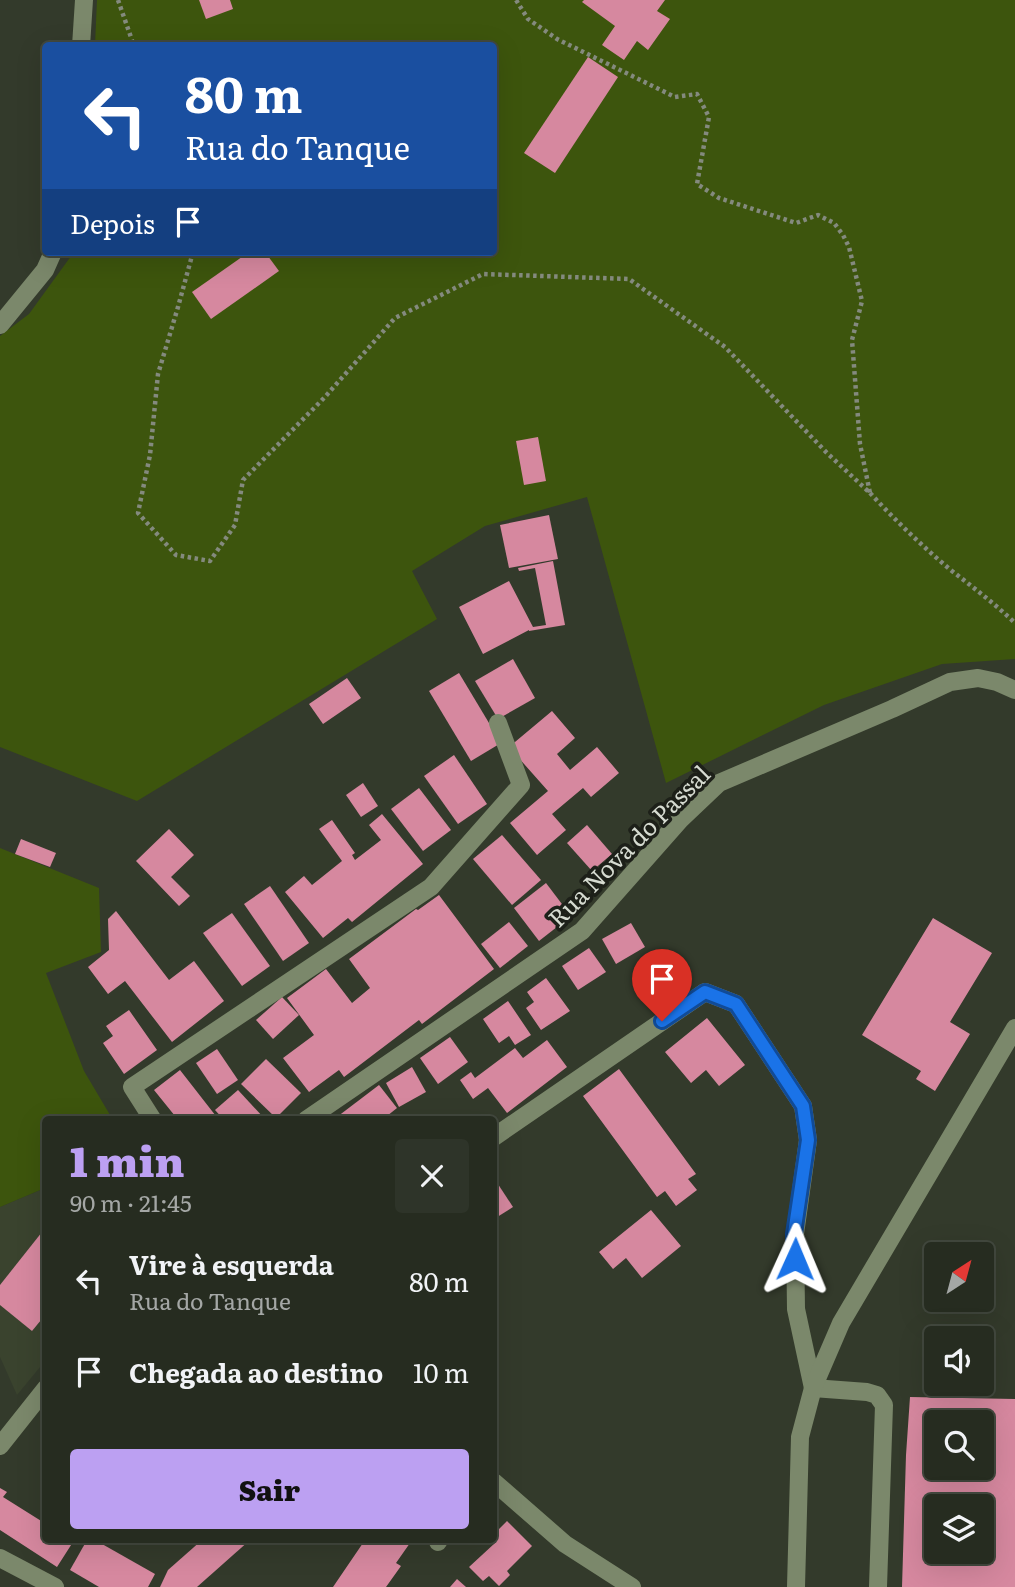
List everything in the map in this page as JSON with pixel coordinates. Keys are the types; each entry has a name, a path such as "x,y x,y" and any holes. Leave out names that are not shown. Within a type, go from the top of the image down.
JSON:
{"street":[{"path":"81,42 84,0"},
{"path":"0,325 45,270 51,256"},
{"name":"Rua Nova do Passal","path":"312,1116 582,931 680,820 719,783 950,682 978,678 1015,690"},
{"path":"150,1116 132,1087 431,887 521,785 498,723"},
{"path":"497,1135 705,992 736,1004 803,1106 808,1140 794,1234 796,1309 813,1388"},
{"path":"796,1587 800,1437 813,1388 841,1323 1015,1028"},
{"path":"813,1388 867,1392 877,1395 884,1405 878,1587"},
{"path":"0,1446 42,1393"},
{"path":"497,1485 565,1544 632,1587"},
{"path":"0,1558 55,1587"}],"path":[{"path":"118,0 133,42"},
{"path":"516,0 528,19 557,39 675,97 696,94 709,117 697,184 719,198 796,223 818,215 834,223 843,235 849,247 862,301 852,340 860,444 870,493"},
{"path":"192,256 158,374 150,455 138,513 176,555 211,561 234,525 243,480 324,398 395,318 483,274 629,279 725,347 905,530 1015,623"}],"shaded area":[{"path":"42,1189 42,1365 17,1395 0,1357 0,1207"}],"green space":[{"path":"97,0 1015,0 1015,659 942,664 824,705 666,783 587,497 485,526 412,571 437,619 137,801 0,747 0,336 29,314 71,256 497,256 497,42 95,42"},
{"path":"0,848 99,888 101,952 46,973 84,1071 111,1116 42,1116 42,1189 0,1207"}],"building":[{"path":"199,0 230,0 233,9 206,19"},
{"path":"665,0 657,11 670,19 648,50 637,41 624,60 602,45 615,26 582,2"},
{"path":"588,57 618,77 555,173 524,153"},
{"path":"243,256 268,256 279,271 211,319 192,292"},
{"path":"538,437 546,481 524,485 516,441"},
{"path":"549,515 558,559 509,568 500,525"},
{"path":"553,561 565,625 529,630 483,654 459,607 509,581 533,627 546,625 535,568 519,571 518,568"},
{"path":"513,659 535,698 498,719 475,681"},
{"path":"459,673 501,743 471,761 429,691"},
{"path":"347,678 361,698 323,724 309,704"},
{"path":"552,711 575,738 557,754 570,770 597,747 619,773 591,797 583,788 552,814 566,830 537,855 510,823 548,791 509,747"},
{"path":"454,755 487,804 458,824 424,776"},
{"path":"363,783 378,806 361,817 346,795"},
{"path":"419,788 451,830 423,851 391,809"},
{"path":"382,814 423,864 352,922 348,918 323,938 285,892 304,876 312,885 342,861 319,829 332,820 355,853 352,855 355,860 381,840 369,825"},
{"path":"587,825 612,854 592,871 567,843"},
{"path":"169,829 194,855 171,877 190,896 179,906 136,861"},
{"path":"502,835 541,880 512,905 473,859"},
{"path":"21,839 56,853 50,867 15,854"},
{"path":"546,883 571,916 539,941 514,908"},
{"path":"270,886 309,943 283,961 244,904"},
{"path":"439,895 494,969 422,1024 419,1020 344,1077 339,1070 309,1092 283,1058 314,1035 287,998 326,969 352,1003 370,988 349,959"},
{"path":"116,911 169,980 194,961 224,1001 172,1042 125,981 108,994 88,967 109,950 108,919"},
{"path":"232,913 270,966 242,986 203,933"},
{"path":"933,918 992,953 950,1022 970,1034 935,1091 916,1079 921,1071 862,1035"},
{"path":"509,922 528,946 500,968 481,944"},
{"path":"631,923 645,947 616,964 602,939"},
{"path":"589,948 606,972 578,990 562,966"},
{"path":"546,978 570,1011 541,1030 526,1008 534,1002 527,992"},
{"path":"282,997 299,1015 273,1039 256,1020"},
{"path":"508,1001 531,1035 515,1045 509,1036 499,1043 483,1019"},
{"path":"129,1010 157,1050 124,1074 103,1043 113,1036 106,1026"},
{"path":"707,1018 745,1065 719,1086 706,1070 691,1083 665,1052"},
{"path":"450,1037 468,1062 438,1084 420,1058"},
{"path":"547,1040 567,1067 507,1113 488,1088 473,1099 460,1080 471,1072 475,1078 515,1048 523,1058"},
{"path":"217,1049 238,1080 217,1094 196,1063"},
{"path":"266,1059 301,1093 278,1116 274,1116 241,1084"},
{"path":"412,1067 426,1092 399,1107 386,1083"},
{"path":"619,1069 696,1174 688,1179 697,1190 676,1206 665,1191 657,1197 583,1096"},
{"path":"180,1070 216,1116 175,1116 154,1090"},
{"path":"379,1085 397,1108 387,1116 338,1116"},
{"path":"238,1090 262,1116 220,1116 215,1110"},
{"path":"497,1183 513,1207 497,1217"},
{"path":"651,1210 681,1246 642,1278 626,1258 613,1269 599,1252"},
{"path":"42,1232 42,1319 32,1331 0,1305 0,1285"},
{"path":"910,1397 1015,1399 1015,1587 902,1587"},
{"path":"0,1488 7,1492 3,1497 42,1521 42,1543 72,1543 57,1567 0,1530"},
{"path":"507,1521 532,1546 507,1571 510,1575 499,1586 489,1576 483,1581 469,1567 497,1543 497,1531"},
{"path":"85,1543 100,1543 155,1574 148,1587 99,1587 70,1570"},
{"path":"199,1543 247,1543 197,1587 160,1587 168,1570"},
{"path":"363,1543 410,1543 396,1563 401,1566 386,1587 333,1587"},
{"path":"457,1579 466,1587 450,1587"}],"route":[{"path":"662,1021 705,992 736,1004 803,1106 808,1140 794,1234 795,1259"}]}
